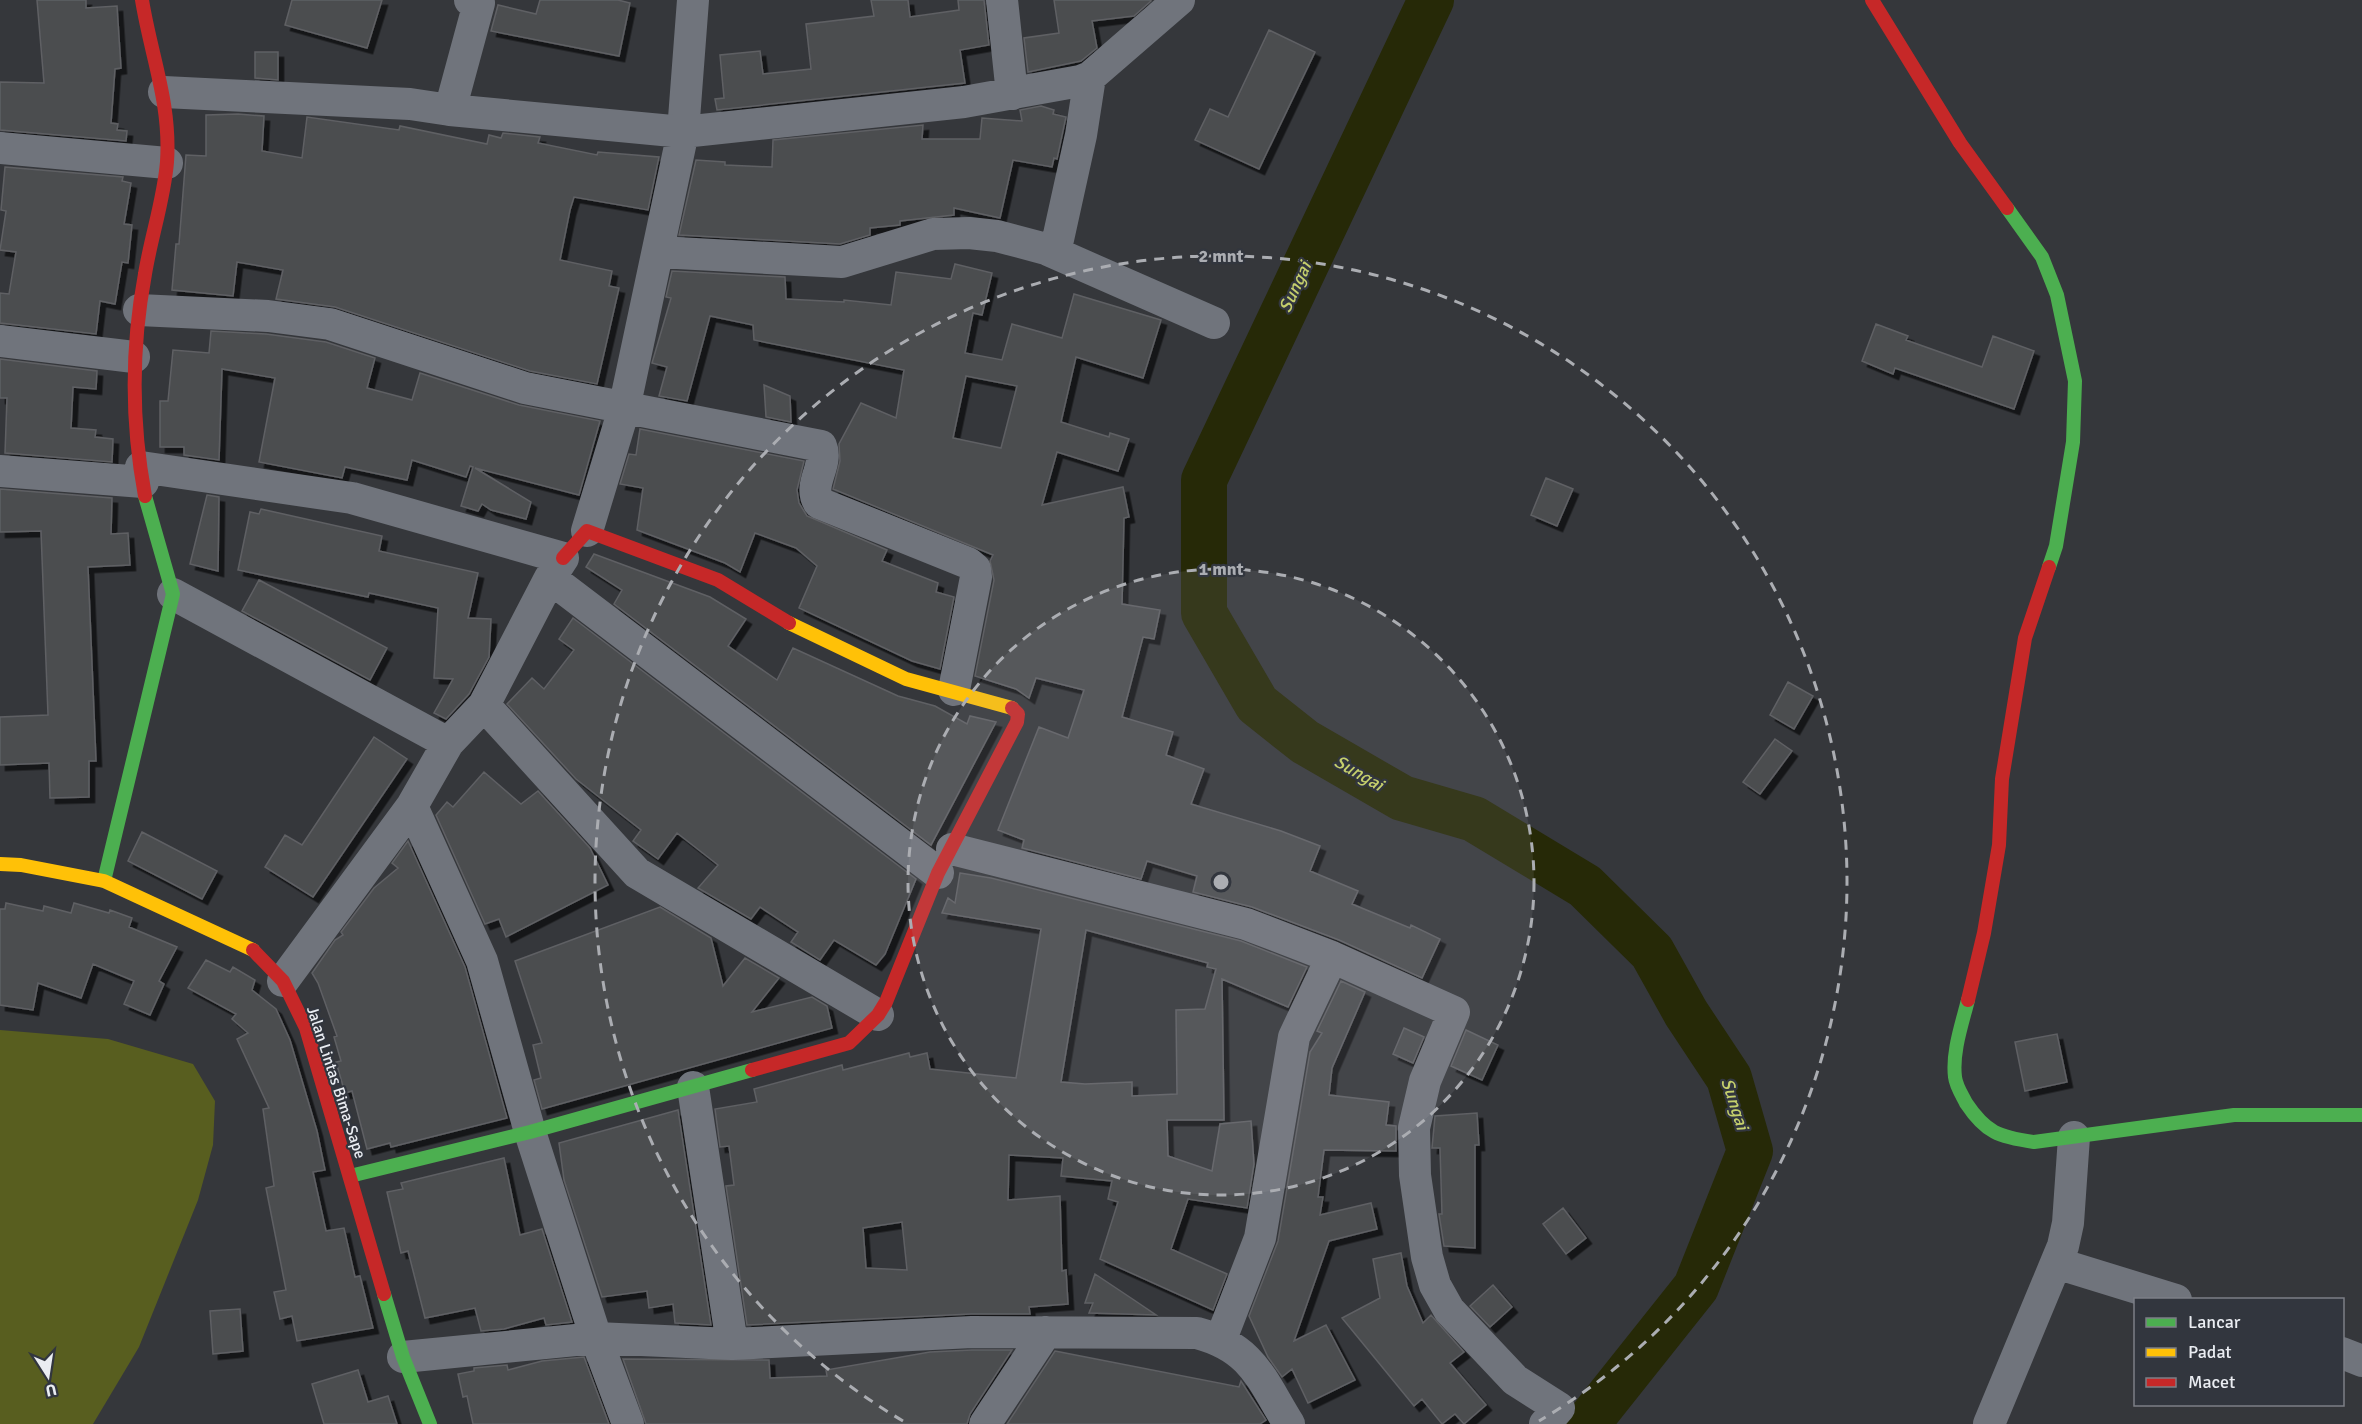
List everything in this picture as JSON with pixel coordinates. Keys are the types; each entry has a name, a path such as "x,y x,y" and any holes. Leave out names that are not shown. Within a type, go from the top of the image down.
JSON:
{"main road":[{"path":"104,881 173,594 161,561 142,474 134,397 134,357 139,310 166,163 164,92 146,30 142,0"},
{"path":"1872,0 1960,143 2042,256 2057,295 2076,381 2073,442 2056,546 2025,638 2002,779 1999,845 1984,933 1956,1050 1955,1078 1962,1096 1986,1129 2013,1139 2034,1142 2234,1116 2362,1115"},
{"path":"350,1176 530,1132 849,1043 878,1016 914,940 945,861 1017,722 1018,714 1011,707 906,679 800,630 718,580 587,531 557,568"},
{"name":"Jalan Lintas Bima-Sape","path":"0,864 21,865 104,881 185,920 250,947 284,981 306,1028 403,1357 430,1424"}],"street":[{"path":"587,531 624,409 683,132 693,0"},
{"path":"1002,0 1012,94"},
{"path":"164,92 410,104 450,110 683,132 857,115 1012,94 1090,77 1179,0"},
{"path":"450,110 476,1"},
{"path":"1055,253 1081,135 1090,77"},
{"path":"0,148 166,163"},
{"path":"658,252 842,262 933,234 969,233 1016,239 1055,253 1214,323"},
{"path":"139,310 268,316 330,324 525,388 821,446 824,452 814,490 819,503 968,563 975,569 976,578 954,690"},
{"path":"0,341 134,357"},
{"path":"0,471 142,474 352,498 557,568 945,861 1246,924 1332,957 1454,1012 1425,1081 1414,1128 1415,1175 1427,1257 1435,1285 1456,1318 1515,1380 1559,1408 1545,1424"},
{"path":"284,981 412,806 448,743 484,705 557,568"},
{"path":"173,594 448,743"},
{"path":"484,705 637,873 878,1016"},
{"path":"412,806 482,961 530,1132 596,1338 628,1424"},
{"path":"1221,1339 1260,1238 1294,1037 1332,957"},
{"path":"693,1087 732,1344"},
{"path":"1989,1424 2056,1263 2068,1223 2074,1137"},
{"path":"2056,1263 2173,1298"},
{"path":"403,1357 596,1338 732,1344 972,1332 1197,1333 1221,1339 1250,1361 1289,1424"},
{"path":"985,1424 1046,1332"},
{"path":"2344,1353 2362,1361"}],"green space":[{"path":"0,1030 108,1039 193,1064 215,1101 213,1145 198,1200 139,1347 93,1424 0,1424"}],"building":[{"path":"37,0 86,0 86,8 117,6 121,68 115,69 111,123 118,124 117,130 127,131 126,141 0,130 0,82 44,83"},
{"path":"292,0 382,0 367,48 285,25"},
{"path":"540,0 618,0 630,3 619,56 491,31 498,5 536,14"},
{"path":"871,0 908,0 910,17 959,10 958,0 984,0 989,45 960,50 965,83 717,110 715,99 724,98 720,55 760,51 763,74 811,69 806,24 874,16"},
{"path":"1054,0 1151,1 1134,16 1092,21 1097,48 1081,61 1028,72 1024,38 1059,33"},
{"path":"1269,30 1315,52 1259,169 1195,140 1210,109 1228,117"},
{"path":"255,52 278,52 278,80 255,78"},
{"path":"1041,106 1054,110 1053,114 1066,117 1057,159 1054,158 1052,167 1013,160 1000,218 954,208 954,215 900,221 900,225 870,228 870,235 840,244 679,235 696,160 725,162 725,165 772,167 773,140 923,125 922,139 980,139 982,118 1022,121 1020,110"},
{"path":"206,115 264,116 262,151 302,158 307,117 399,130 400,126 487,144 489,135 501,138 503,133 540,137 538,143 597,155 598,152 659,157 648,210 574,197 570,210 560,260 612,271 609,286 619,288 597,384 530,371 335,307 276,299 283,270 237,262 233,296 172,290 176,244 179,244 186,155 206,156"},
{"path":"5,167 123,177 122,181 131,183 124,224 132,225 128,263 122,262 115,304 100,301 96,334 0,323 0,293 9,294 16,252 0,250 6,211 1,210"},
{"path":"955,264 992,273 982,315 973,313 965,353 1002,360 1012,324 1062,338 1074,294 1161,320 1143,378 1076,357 1061,422 1109,437 1110,433 1129,439 1118,471 1057,452 1042,505 1123,487 1129,517 1124,518 1122,604 1160,610 1154,639 1143,637 1122,717 1173,732 1166,755 1204,769 1191,804 1281,831 1320,846 1310,871 1358,891 1352,904 1410,928 1411,925 1440,939 1422,978 1339,940 1252,907 1193,892 1197,876 1147,861 1141,879 1022,848 1024,840 998,830 1039,727 1068,738 1084,690 1036,678 1029,698 1016,689 975,676 994,580 990,561 993,555 833,489 840,461 839,444 861,403 896,418 904,370 754,340 753,325 710,316 687,401 659,396 667,367 652,363 671,298 666,297 672,271 785,277 786,299 844,302 844,300 891,305 896,272 951,279","holes":["966,376 1017,386 1001,448 953,438"]},
{"path":"1876,324 1908,336 1906,340 1982,367 1993,336 2034,351 2014,409 1895,368 1893,374 1862,361"},
{"path":"211,331 266,334 326,342 375,358 367,388 412,400 420,373 519,405 600,421 579,495 475,468 531,502 526,519 491,510 482,504 478,511 461,506 473,467 470,466 466,477 412,460 407,480 345,467 342,478 259,462 275,378 222,369 219,460 184,455 184,447 160,447 160,401 168,401 173,350 209,353"},
{"path":"0,359 97,371 96,389 73,387 71,428 96,430 95,437 113,439 112,462 5,453 7,398 0,398"},
{"path":"764,385 790,396 791,422 766,417"},
{"path":"640,429 804,461 797,490 799,503 807,516 887,550 882,561 938,583 936,592 954,597 940,669 912,661 799,608 817,566 796,548 755,533 740,572 725,563 637,530 643,488 620,484 629,454 636,455"},
{"path":"1546,478 1573,489 1557,526 1531,515"},
{"path":"0,489 112,498 111,534 128,533 130,565 88,567 96,761 89,761 89,797 50,798 49,763 0,765 0,717 48,715 41,531 0,532"},
{"path":"207,495 219,497 218,571 190,564"},
{"path":"261,509 382,536 379,551 478,573 468,618 491,619 489,657 469,694 446,719 434,713 453,679 434,678 438,608 369,593 368,597 238,570 250,512 259,514"},
{"path":"594,554 710,597 746,619 728,646 777,680 793,648 898,696 935,706 967,724 970,716 996,722 931,845 614,604 622,590 586,567"},
{"path":"259,580 387,648 370,680 242,611"},
{"path":"573,618 916,879 885,954 876,965 834,940 820,960 791,942 798,932 760,907 751,919 698,888 718,865 677,833 658,859 633,841 641,830 576,779 507,704 532,678 544,689 574,650 559,639"},
{"path":"1788,682 1813,696 1794,729 1770,715"},
{"path":"374,737 407,759 313,897 265,867 285,835 302,845"},
{"path":"1775,739 1792,751 1760,794 1743,782"},
{"path":"484,772 521,804 538,791 590,848 608,885 506,937 499,919 485,924 436,815 447,802 453,807"},
{"path":"142,832 217,871 202,899 128,861"},
{"path":"408,841 465,967 507,1118 391,1147 390,1143 367,1149 352,1091 345,1093 336,1062 341,1061 334,1037 337,1036 318,983 312,973 335,940 343,935 341,932 374,888 398,868 392,863"},
{"path":"960,873 991,878 1241,941 1307,967 1288,1007 1222,979 1224,1120 1167,1120 1168,1156 1212,1171 1220,1124 1251,1121 1254,1164 1247,1208 1188,1199 1171,1249 1227,1274 1213,1310 1100,1259 1118,1202 1108,1199 1112,1181 1061,1176 1063,1158 1009,1155 1008,1200 1060,1196 1062,1271 1066,1270 1068,1304 1029,1307 1030,1314 971,1314 747,1325 726,1186 734,1185 729,1146 720,1147 715,1109 757,1102 754,1089 842,1065 843,1070 909,1053 910,1057 927,1053 930,1069 1016,1078 1041,929 942,913 948,898 955,903","holes":["1086,930 1208,963 1207,967 1216,969 1205,1009 1176,1010 1177,1094 1132,1096 1132,1082 1085,1084 1061,1082","902,1222 907,1270 866,1268 863,1228"]},
{"path":"6,903 43,911 44,906 71,913 74,903 109,913 110,910 132,918 129,927 177,947 159,981 164,984 150,1015 124,1004 134,981 93,964 81,998 38,983 33,1010 0,1005 0,909 5,909"},
{"path":"660,907 711,938 723,986 745,958 779,978 752,1012 812,997 827,1006 832,1028 542,1109 534,1080 541,1078 533,1045 542,1043 515,961"},
{"path":"206,960 230,972 233,967 255,980 252,990 276,1009 290,1040 317,1131 325,1170 313,1172 326,1231 344,1228 355,1277 360,1276 373,1328 297,1341 292,1316 280,1319 274,1292 286,1290 266,1188 274,1186 263,1109 269,1108 237,1039 248,1033 232,1019 236,1014 188,988"},
{"path":"1341,981 1365,992 1332,1068 1329,1095 1389,1102 1386,1125 1396,1126 1396,1151 1324,1150 1318,1197 1323,1197 1320,1215 1371,1203 1377,1229 1329,1241 1294,1341 1326,1325 1355,1380 1308,1403 1292,1369 1282,1377 1268,1357 1249,1316 1278,1241 1310,1052 1322,1033 1317,1031"},
{"path":"1404,1028 1424,1037 1413,1063 1393,1054"},
{"path":"1466,1030 1498,1045 1482,1080 1451,1066"},
{"path":"2057,1034 2067,1082 2025,1091 2015,1042"},
{"path":"678,1110 711,1325 675,1323 673,1304 649,1308 647,1291 602,1297 564,1180 559,1143"},
{"path":"1477,1113 1479,1145 1475,1145 1475,1248 1444,1246 1439,1214 1442,1214 1440,1148 1432,1148 1435,1116"},
{"path":"504,1158 520,1235 542,1229 572,1322 546,1325 544,1318 504,1329 481,1331 475,1308 425,1318 408,1251 401,1253 387,1192 403,1189 401,1183"},
{"path":"1563,1208 1586,1238 1566,1254 1543,1224"},
{"path":"1401,1253 1407,1286 1423,1323 1431,1315 1464,1352 1450,1363 1486,1405 1464,1424 1455,1414 1442,1424 1422,1399 1414,1406 1342,1318 1380,1298 1373,1259"},
{"path":"1095,1274 1156,1315 1089,1313 1093,1303 1085,1303"},
{"path":"1493,1285 1512,1307 1490,1327 1470,1306"},
{"path":"240,1309 243,1351 213,1354 210,1311"},
{"path":"1012,1350 970,1414 967,1424 646,1424 623,1359 769,1360 770,1378 827,1376 826,1370 930,1352"},
{"path":"1055,1351 1239,1387 1241,1381 1266,1420 1260,1424 1007,1424"},
{"path":"584,1357 609,1424 473,1424 467,1396 463,1397 458,1374 474,1371 474,1368 507,1365 508,1370 542,1361"},
{"path":"358,1370 368,1402 388,1396 397,1424 324,1424 312,1384"}],"waterway":[{"name":"Sungai","path":"1431,0 1204,480 1204,613 1257,704 1305,742 1402,798 1474,819 1585,886 1652,952 1686,1013 1729,1078 1750,1151 1696,1287 1587,1424"}],"traffic: fast":[{"path":"2007,208 2042,257 2057,295 2075,381 2073,442 2056,546 2049,567"},
{"path":"104,881 173,594 145,496"},
{"path":"1968,1000 1956,1048 1954,1067 1957,1084 1966,1103 1980,1121 1994,1132 2011,1138 2034,1142 2234,1115 2362,1115"},
{"path":"350,1176 530,1132 752,1070"},
{"path":"384,1294 403,1357 430,1424"}],"traffic: slow":[{"path":"789,623 906,679 1012,708"},
{"path":"0,864 21,865 104,881 253,950"}],"traffic: jam":[{"path":"142,0 163,100 167,140 165,176 140,302 135,357 135,413 145,496"},
{"path":"1872,0 1960,143 2007,208"},
{"path":"563,558 587,531 718,580 789,623"},
{"path":"1968,1000 1984,933 1999,845 2002,779 2025,638 2049,567"},
{"path":"752,1070 849,1043 878,1015 886,1002 938,873 1017,722 1018,714 1012,708"},
{"path":"253,950 283,981 306,1028 384,1294"}]}
